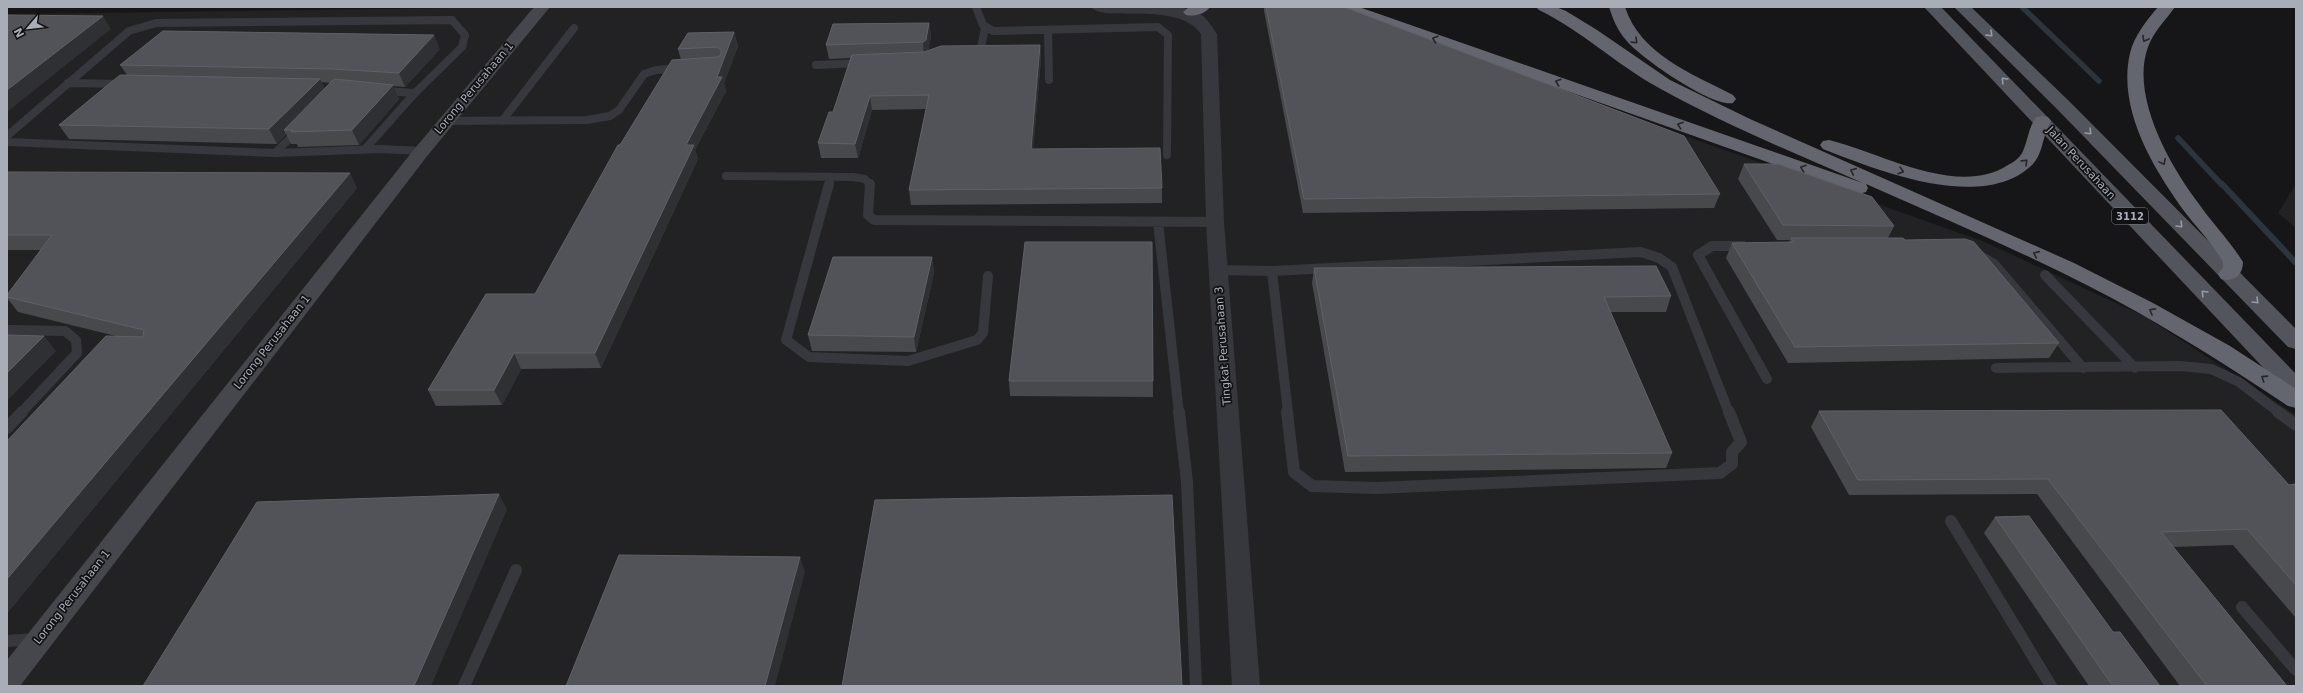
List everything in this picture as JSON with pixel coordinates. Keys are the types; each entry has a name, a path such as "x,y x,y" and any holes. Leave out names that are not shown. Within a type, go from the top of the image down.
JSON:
{"highway":[{"path":"1344,7 1924,211 1972,225"},
{"path":"1544,7 1595,34 1634,65 1670,87 1972,225 2131,300 2208,343 2296,400"},
{"path":"1617,7 1622,25 1632,38 1652,56 1686,77 1736,103 1820,141 1902,172 1961,181 1987,180 2008,174 2017,169 2030,156 2036,131 2036,115"},
{"path":"2167,7 2151,28 2138,52 2136,80 2140,107 2159,154 2168,171 2191,208 2233,262 2234,268 2228,274"}],"main road":[{"name":"Jalan Perusahaan","path":"1932,7 2036,115 2104,189 2296,388"},
{"name":"3112","path":"1962,7 2062,104 2296,342"}],"street":[{"name":"Lorong Perusahaan 1","path":"7,681 38,639 422,151 542,7"},
{"path":"1098,7 1166,7 1197,10"},
{"name":"Tingkat Perusahaan 3","path":"1197,10 1206,25 1209,34 1215,222 1246,686"}],"lane":[{"path":"976,7 981,24 985,28 993,31 1158,27 1168,36 1167,155"},
{"path":"7,136 128,32 156,23 452,20 459,26 465,35 462,47 415,93 365,149"},
{"path":"502,121 574,28"},
{"path":"962,51 981,48 985,28"},
{"path":"1048,30 1048,80"},
{"path":"816,65 871,63"},
{"path":"446,121 587,120 610,116 619,110 644,74 656,70 688,68"},
{"path":"68,83 132,84"},
{"path":"377,90 415,93"},
{"path":"274,153 307,121"},
{"path":"7,142 274,153 365,149 422,151"},
{"path":"726,176 831,176 865,178 870,182 868,214 874,220 1215,222"},
{"path":"831,176 786,340 794,348 808,357 908,361 977,340 983,333 988,276"},
{"path":"1158,222 1187,482 1196,686"},
{"path":"1751,246 1712,246 1698,255 1767,379"},
{"path":"1968,251 1994,264 2082,368"},
{"path":"1218,270 1272,271 1641,252 1659,258 1672,267 1741,442 1732,452 1732,464 1720,473 1376,488 1312,486 1294,472 1272,271"},
{"path":"2045,275 2134,368"},
{"path":"7,330 65,331 76,340 77,353 7,428"},
{"path":"1996,368 2134,368 2180,366 2211,369 2239,382 2296,425"},
{"path":"1951,521 2051,686"},
{"path":"464,686 516,570"},
{"path":"2242,607 2296,670"},
{"path":"7,641 38,639"}],"shaded area":[{"path":"527,7 1320,7 1985,242 2146,317 2296,415 2296,686 7,686 7,14"},
{"path":"2296,184 2296,228 2278,213"}],"building":[{"path":"1266,7 1344,7 1684,136 1720,194 1304,199"},
{"path":"7,15 103,16 7,90"},
{"path":"929,23 926,40 923,42 826,45 833,24"},
{"path":"163,31 434,35 399,73 332,69 120,65"},
{"path":"734,32 717,77 722,77 686,145 694,145 595,353 514,353 494,390 428,390 486,294 535,294 618,145 620,145 672,60 717,57 721,55 721,50 717,47 678,49 688,33"},
{"path":"1040,45 1031,149 1160,148 1162,188 909,190 929,95 870,96 855,144 818,143 829,112 833,112 852,55 924,52 941,46"},
{"path":"120,75 320,79 269,129 59,125"},
{"path":"334,79 393,85 352,130 291,132 293,130 284,130"},
{"path":"1744,164 1778,164 1872,197 1894,226 1783,225"},
{"path":"7,172 350,173 7,579 7,441 106,336 143,337 144,330 7,297 52,235 7,235"},
{"path":"1791,238 1903,238 1905,240 1965,239 1974,242 2059,343 1795,347 1732,243 1794,242"},
{"path":"1025,242 1152,242 1153,381 1009,381"},
{"path":"833,257 932,257 914,337 808,335"},
{"path":"1656,266 1671,296 1604,297 1672,453 1348,456 1314,268"},
{"path":"7,335 44,336 7,373"},
{"path":"2221,410 2289,485 2296,484 2296,585 2247,529 2161,532 2287,686 2207,686 2048,479 1858,480 1819,411"},
{"path":"499,494 414,686 143,686 257,502"},
{"path":"1172,495 1182,686 842,686 875,500"},
{"path":"2029,516 2113,632 2120,632 2160,686 2113,686 1995,517"},
{"path":"619,555 800,557 765,686 566,686"}],"waterway":[{"path":"2022,7 2099,81"},
{"path":"2178,138 2222,185"},
{"path":"2222,184 2296,263"}]}
